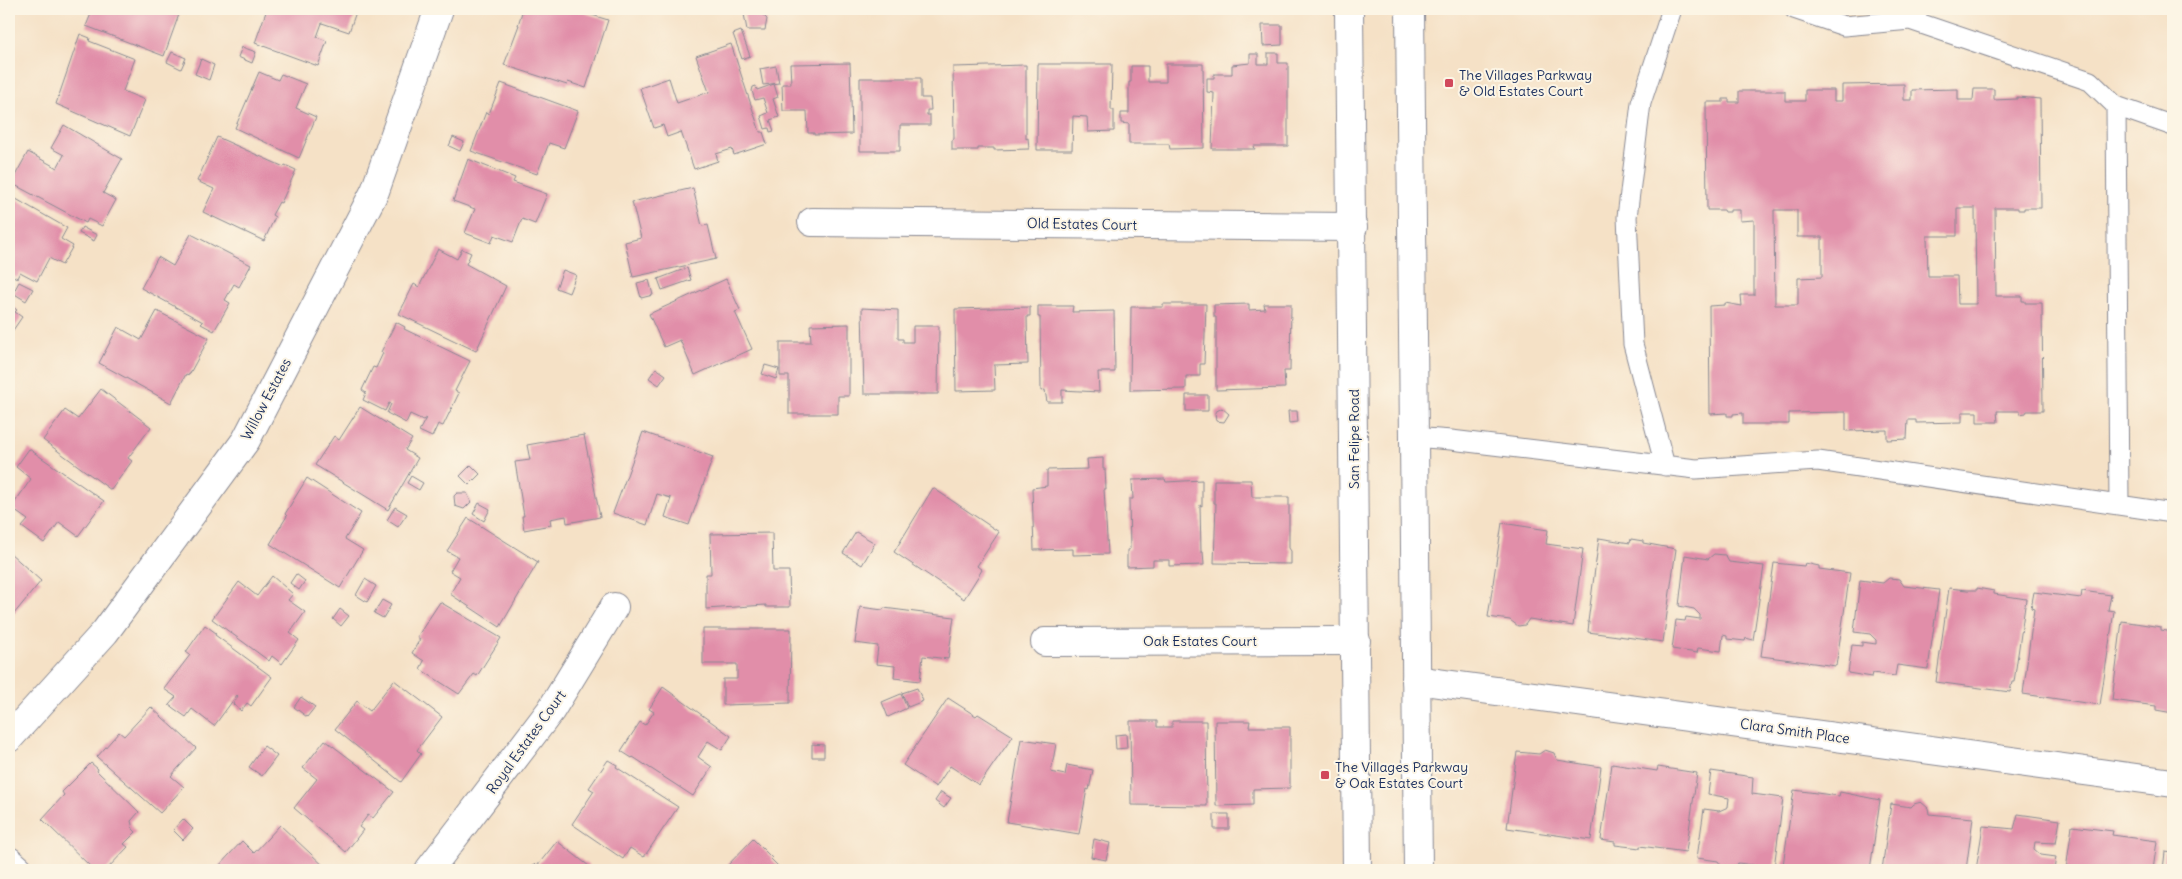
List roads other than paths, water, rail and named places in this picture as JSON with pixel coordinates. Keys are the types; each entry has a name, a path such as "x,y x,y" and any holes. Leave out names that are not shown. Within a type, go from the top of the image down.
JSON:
{"street":[{"name":"Willow Estates","path":"9,738 104,632 246,440 375,191 439,9"},
{"name":"San Felipe Road","path":"1349,9 1357,870"},
{"path":"1410,9 1418,870"},
{"name":"Old Estates Court","path":"812,222 1352,227"},
{"name":"Royal Estates Court","path":"429,870 551,710 614,607"},
{"name":"Oak Estates Court","path":"1045,642 1356,641"},
{"name":"Clara Smith Place","path":"1416,680 2173,783"},
{"path":"9,861 19,870"}],"lane":[{"path":"1665,466 1633,344 1626,217 1641,103 1672,9"},
{"path":"1794,9 1844,26 1910,20 2090,81 2116,106 2173,126"},
{"path":"2116,106 2119,506"},
{"path":"1413,437 1696,469 1818,461 2173,513"}],"place":[{"name":"The Villages Parkway & Old Estates Court","path":"1449,83"},
{"name":"The Villages Parkway & Oak Estates Court","path":"1325,775"}]}
